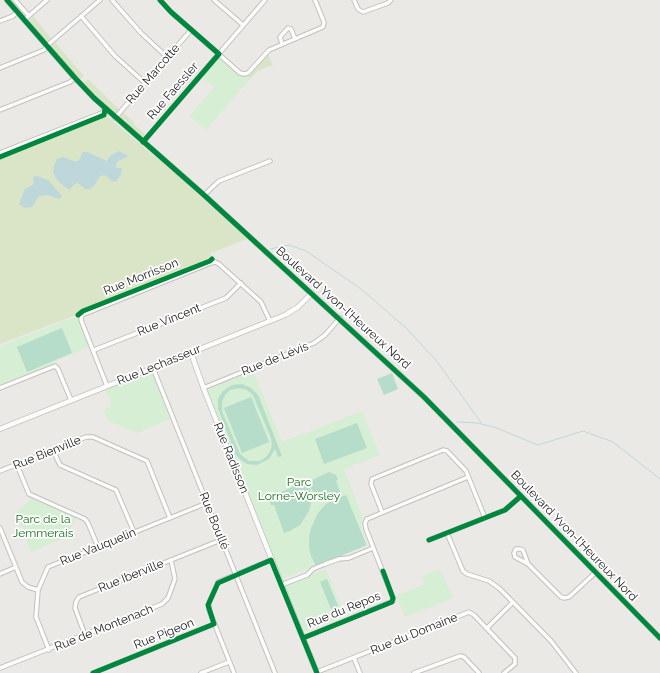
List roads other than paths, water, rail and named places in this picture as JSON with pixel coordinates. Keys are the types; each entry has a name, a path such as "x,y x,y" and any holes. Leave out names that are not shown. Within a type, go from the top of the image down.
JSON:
{"street":[{"name":"Boulevard Yvon-l'Heureux Nord","path":"7,0 47,47 105,109 204,195 340,318 432,404 660,638"},
{"path":"15,0 29,16"},
{"path":"24,20 47,0"},
{"path":"0,68 44,50 100,0"},
{"path":"112,0 140,33 167,57"},
{"path":"160,0 169,10 240,73 245,74 248,73 268,51 320,29 323,26 324,21 315,0"},
{"path":"214,0 243,26"},
{"name":"Rue Faessler","path":"143,142 265,0"},
{"path":"354,0 358,9 363,12 388,3 391,0"},
{"path":"0,21 13,16 17,12"},
{"path":"81,16 115,56 145,83"},
{"path":"282,44 280,36 288,28 291,29 295,39"},
{"name":"Rue Marcotte","path":"115,118 191,30"},
{"path":"0,110 70,82 75,78"},
{"path":"0,153 102,113 105,109"},
{"path":"204,195 219,181 270,161"},
{"name":"Rue Morrisson","path":"94,350 81,320 81,316 94,310 216,262 241,283"},
{"path":"241,283 262,304 270,321"},
{"name":"Rue Vincent","path":"94,350 226,298 241,283"},
{"name":"Rue Lechasseur","path":"0,429 294,311 312,293"},
{"name":"Rue de Lévis","path":"203,388 314,343 325,335 340,318"},
{"path":"94,350 107,386"},
{"name":"Rue Radisson","path":"191,353 203,388 317,673"},
{"path":"0,388 55,366 58,369 71,400"},
{"name":"Rue Boullé","path":"153,368 275,673"},
{"name":"Rue Bienville","path":"0,471 91,436 145,459 148,462 170,518"},
{"path":"53,450 60,465 116,490 134,532"},
{"path":"382,512 371,484 371,480 374,477 443,450 447,451 464,469 485,518"},
{"path":"17,465 28,494 85,518 98,547"},
{"path":"281,585 307,575 325,564 339,559 350,558 373,548 365,527 365,521 368,518 468,477"},
{"path":"429,540 507,509 521,496"},
{"name":"Rue Vauquelin","path":"49,650 36,617 38,590 48,567 207,503"},
{"path":"0,528 24,584 30,588 38,590"},
{"path":"447,533 463,571 467,574 481,577 492,582 551,641 576,673"},
{"name":"Rue Iberville","path":"85,635 75,608 78,598 221,540"},
{"name":"Rue du Repos","path":"303,638 393,601 373,548"},
{"path":"528,564 523,550 519,548 515,550 515,557 528,564 564,598 569,597 596,572"},
{"name":"Rue de Montenach","path":"0,668 49,650 166,602 176,579 170,560"},
{"path":"234,673 208,605 217,584 220,581 271,560"},
{"path":"0,574 16,567"},
{"path":"487,628 513,602"},
{"name":"Rue du Domaine","path":"317,673 467,613 473,614 515,657 516,661 514,664 504,673"},
{"name":"Rue Pigeon","path":"92,673 214,624"},
{"path":"414,673 460,656 465,658 479,673"},
{"path":"354,658 360,673"},
{"path":"201,673 229,662"}],"water":[{"path":"119,151 128,157 118,161 116,165 116,168 122,168 121,174 116,182 112,181 105,175 100,176 94,186 90,189 85,189 78,183 69,190 58,181 53,173 57,159 63,157 76,162 80,159 83,152 87,152 107,161 111,155"},
{"path":"34,176 48,180 62,196 59,199 48,195 39,196 32,207 25,208 19,204 25,189 34,184"}],"waterway":[{"path":"270,249 289,245 306,251 361,289 406,328 436,360 482,424"},
{"path":"457,422 477,423 494,427 538,445 583,431 613,442 660,479"}],"park label":[{"name":"Parc Lorne-Worsley","path":"299,489"},
{"name":"Parc de la Jemmerais","path":"43,526"}]}
